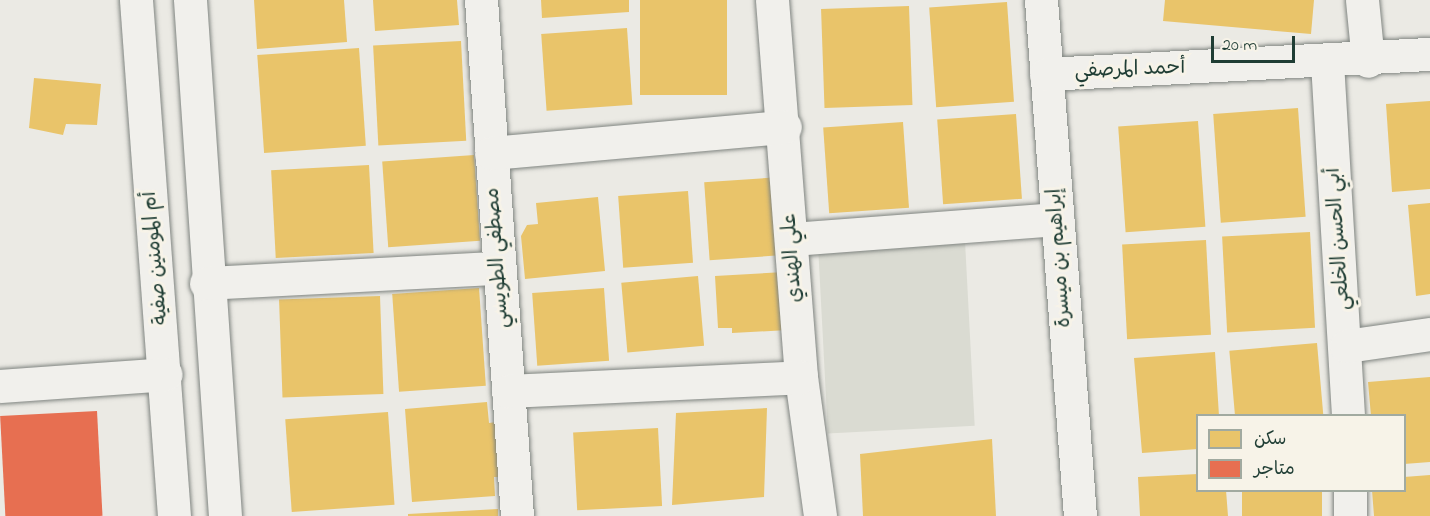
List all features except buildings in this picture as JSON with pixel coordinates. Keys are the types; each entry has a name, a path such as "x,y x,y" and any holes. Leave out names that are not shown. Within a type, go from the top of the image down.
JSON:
{"street":[{"name":"أم المومنين صفية","path":"136,0 166,374 174,516"},
{"path":"190,0 206,283 225,516"},
{"name":"مصطفي الطويسي","path":"481,0 496,268 517,516"},
{"name":"علي الهندي","path":"771,0 784,127 801,377 820,516"},
{"name":"إبراهيم بن ميسرة","path":"1041,0 1080,516"},
{"path":"1362,0 1368,61"},
{"name":"أحمد المرصفي","path":"1046,74 1368,61 1430,54"},
{"name":"أبي الحسن الخلعي","path":"1327,62 1346,346 1348,414"},
{"path":"491,153 784,127"},
{"path":"792,239 1057,219"},
{"path":"206,283 496,268"},
{"path":"1346,346 1430,334"},
{"path":"0,386 166,374"},
{"path":"508,391 801,377"},
{"path":"1350,492 1350,516"}],"shaded area":[{"path":"965,241 975,426 828,433 818,249"}]}
